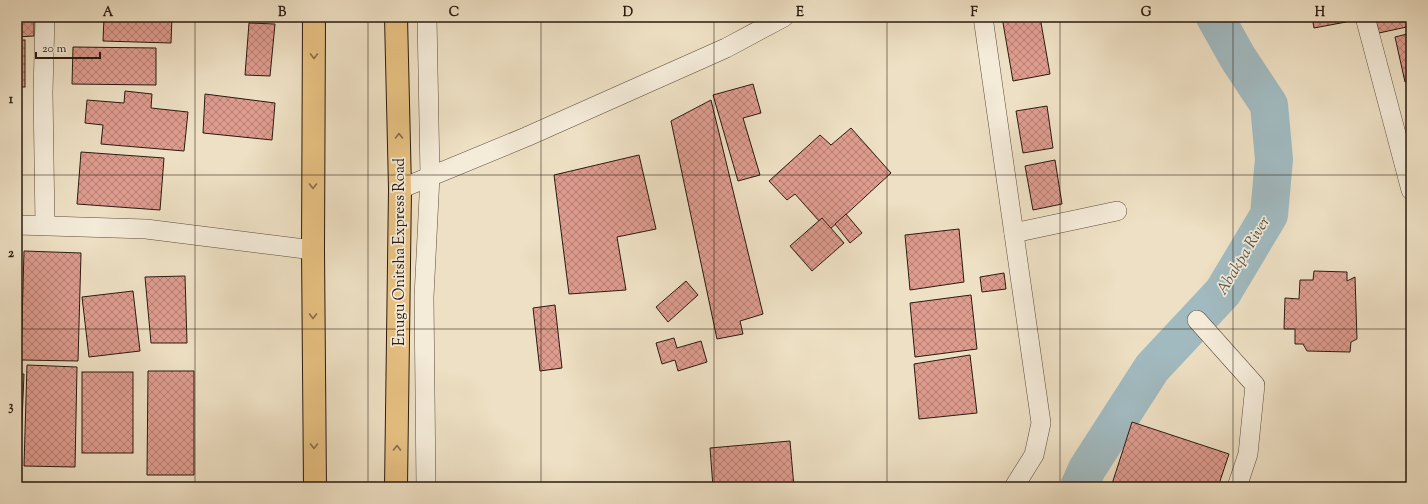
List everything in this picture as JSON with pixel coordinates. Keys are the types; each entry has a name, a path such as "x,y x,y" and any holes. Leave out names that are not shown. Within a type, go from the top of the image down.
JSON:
{"highway":[{"path":"314,17 313,250 315,487"},
{"name":"Enugu Onitsha Express Road","path":"396,17 400,189 396,487"}],"street":[{"path":"45,17 43,92 45,225"},
{"path":"426,487 424,297 430,176 428,17"},
{"path":"400,189 526,137 719,51 784,17"},
{"path":"984,17 1041,423 1034,455 1014,487"},
{"path":"1365,17 1411,190"},
{"path":"1014,233 1118,211"},
{"path":"17,225 146,229 313,250"},
{"path":"1197,320 1255,385 1248,454 1237,487"}],"building":[{"path":"17,17 34,17 34,36 17,37"},
{"path":"104,17 172,17 171,43 103,41"},
{"path":"1002,17 1040,17 1050,74 1013,81"},
{"path":"1312,17 1345,17 1346,22 1314,28"},
{"path":"1375,17 1411,17 1411,26 1379,33"},
{"path":"249,23 275,24 270,76 245,75"},
{"path":"1411,33 1411,80 1405,82 1395,37"},
{"path":"17,40 25,40 25,87 17,87"},
{"path":"73,47 156,48 156,85 72,84"},
{"path":"753,84 761,113 743,118 760,175 738,181 713,95"},
{"path":"125,91 152,94 151,108 188,112 184,151 101,144 103,125 85,123 87,100 124,103"},
{"path":"205,94 275,103 272,140 203,133"},
{"path":"711,100 763,314 740,321 743,334 717,339 671,121"},
{"path":"1047,106 1053,148 1023,153 1016,111"},
{"path":"851,128 891,173 828,231 795,194 787,200 769,181 820,135 831,145"},
{"path":"81,152 164,158 160,210 77,204"},
{"path":"639,155 656,229 617,237 626,290 569,294 554,175"},
{"path":"1055,160 1062,204 1033,210 1025,166"},
{"path":"846,214 862,233 850,243 835,224"},
{"path":"822,218 844,243 812,271 790,246"},
{"path":"959,229 964,282 910,290 905,235"},
{"path":"24,251 81,253 78,361 21,360"},
{"path":"1314,271 1347,272 1347,281 1355,277 1357,339 1351,342 1350,352 1307,351 1303,344 1295,344 1295,329 1284,329 1285,298 1299,299 1300,280 1313,280"},
{"path":"1004,273 1006,289 982,292 980,277"},
{"path":"185,276 187,343 151,343 145,277"},
{"path":"686,281 698,295 668,322 656,307"},
{"path":"133,291 140,351 89,357 82,297"},
{"path":"971,295 977,349 915,357 910,303"},
{"path":"555,305 562,368 540,371 533,308"},
{"path":"674,338 677,348 701,341 707,362 678,371 675,360 662,364 656,343"},
{"path":"970,355 977,413 919,419 914,364"},
{"path":"27,365 77,367 75,467 24,466"},
{"path":"148,371 194,371 194,475 147,475"},
{"path":"82,372 133,372 133,453 82,453"},
{"path":"17,374 24,374 20,469 17,469"},
{"path":"1132,422 1229,454 1218,487 1111,487"},
{"path":"790,441 794,487 713,487 710,448"}],"waterway":[{"name":"Abakpa River","path":"1079,487 1087,469 1152,368 1223,292 1269,215 1274,159 1269,105 1238,58 1215,17"}]}
